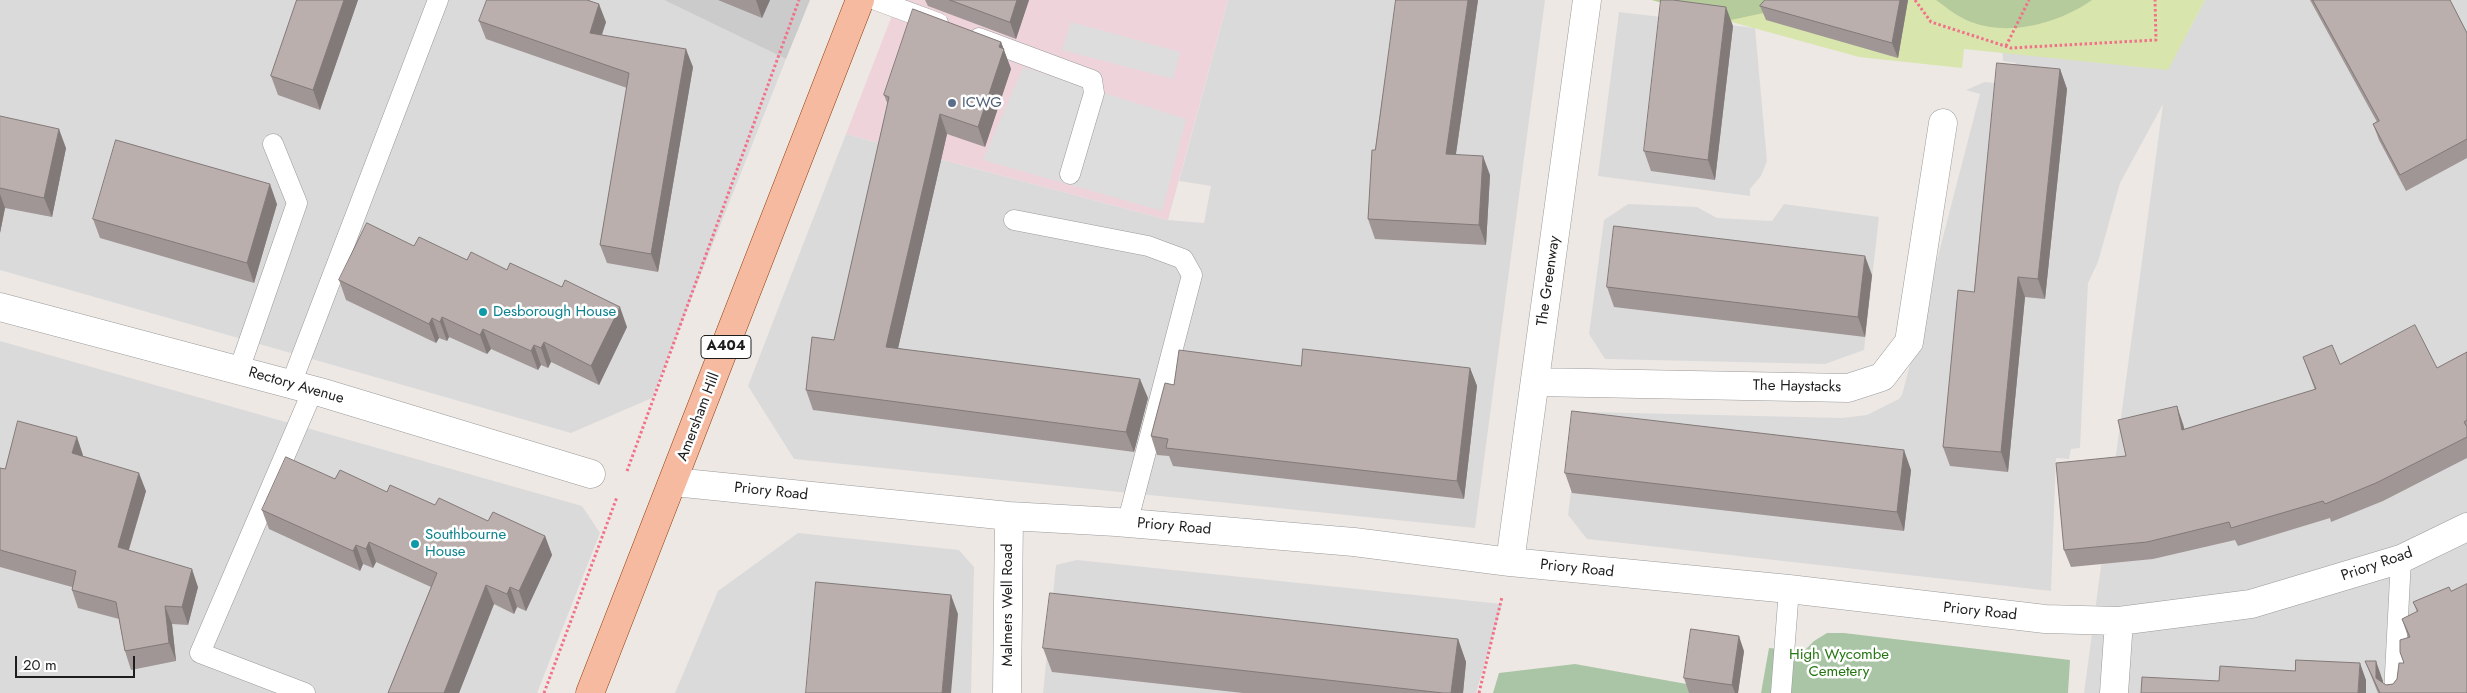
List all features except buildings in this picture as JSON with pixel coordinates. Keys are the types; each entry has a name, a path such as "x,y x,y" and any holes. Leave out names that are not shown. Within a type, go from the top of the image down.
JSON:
{"main road":[{"name":"Amersham Hill","path":"590,693 674,482 860,0"}],"street":[{"name":"The Greenway","path":"1510,562 1587,0"},
{"name":"The Haystacks","path":"1536,382 1848,388 1882,377 1909,342 1943,123"},
{"name":"Rectory Avenue","path":"0,306 302,387 590,474"},
{"name":"Priory Road","path":"674,482 1008,516 1354,542 1510,562 1789,589 2045,619 2119,621 2251,604 2401,559 2467,527"},
{"name":"Malmers Well Road","path":"1007,693 1008,516"},
{"path":"2114,693 2119,621"}],"lane":[{"path":"305,693 200,653 302,387 438,0"},
{"path":"876,0 1092,80 1094,93 1070,174"},
{"path":"239,370 297,203 274,144"},
{"path":"1014,220 1148,246 1183,259 1192,275 1127,524"},
{"path":"2394,693 2401,559"},
{"path":"1781,693 1789,589"}],"path":[{"path":"544,693 622,486 799,0"},
{"path":"1915,0 1931,22 2011,48 2156,40 2155,0"},
{"path":"2006,46 2029,0"},
{"path":"590,474 622,486"},
{"path":"1479,693 1510,562"}],"shaded area":[{"path":"0,0 664,0 786,59 652,398 571,433 0,270"},
{"path":"664,0 810,0 786,59"},
{"path":"898,0 1228,0 1168,220 846,134"},
{"path":"1228,0 1545,0 1475,528 794,459 748,386 846,134 1168,220 1204,223 1211,186 1179,181"},
{"path":"2205,0 2467,0 2467,693 2084,693 2163,104 2120,183 2098,262 2088,283 2080,448 2071,449 2069,459 2056,458 2051,591 1587,539 1568,515 1579,427 1592,412 1842,418 1867,415 1899,399 1902,395 1980,94 1966,90 1985,82 2014,85 2016,63 2003,61 2002,48 2188,32"},
{"path":"1619,12 1755,28 1767,161 1761,176 1750,189 1750,196 1598,176"},
{"path":"1071,22 1180,52 1173,79 1062,50"},
{"path":"1023,67 1186,119 1162,211 983,160"},
{"path":"1628,204 1697,207 1717,218 1772,221 1784,204 1879,217 1864,350 1825,364 1605,359 1589,334 1604,220"},
{"path":"0,341 582,506 600,533 537,693 0,693"},
{"path":"798,533 959,550 974,567 971,693 675,693 718,591"},
{"path":"1077,560 1502,604 1476,693 1043,693 1056,565"}],"green space":[{"path":"1652,0 2205,0 2168,70 1964,49 1962,68 1859,57"},
{"path":"1652,0 1782,0 1773,11 1726,21"},
{"path":"1936,0 2092,0 2065,15 2049,21 2018,28 2002,28 1971,22 1957,15"},
{"name":"High Wycombe Cemetery","path":"1827,633 1844,633 2070,660 2068,693 1761,693 1769,648 1804,651 1814,641"},
{"path":"1575,664 1737,693 1493,693 1499,673"}],"place":[{"name":"ICWG","path":"952,103"},
{"name":"Desborough House","path":"483,312"},
{"name":"Southbourne House","path":"415,544"}]}
